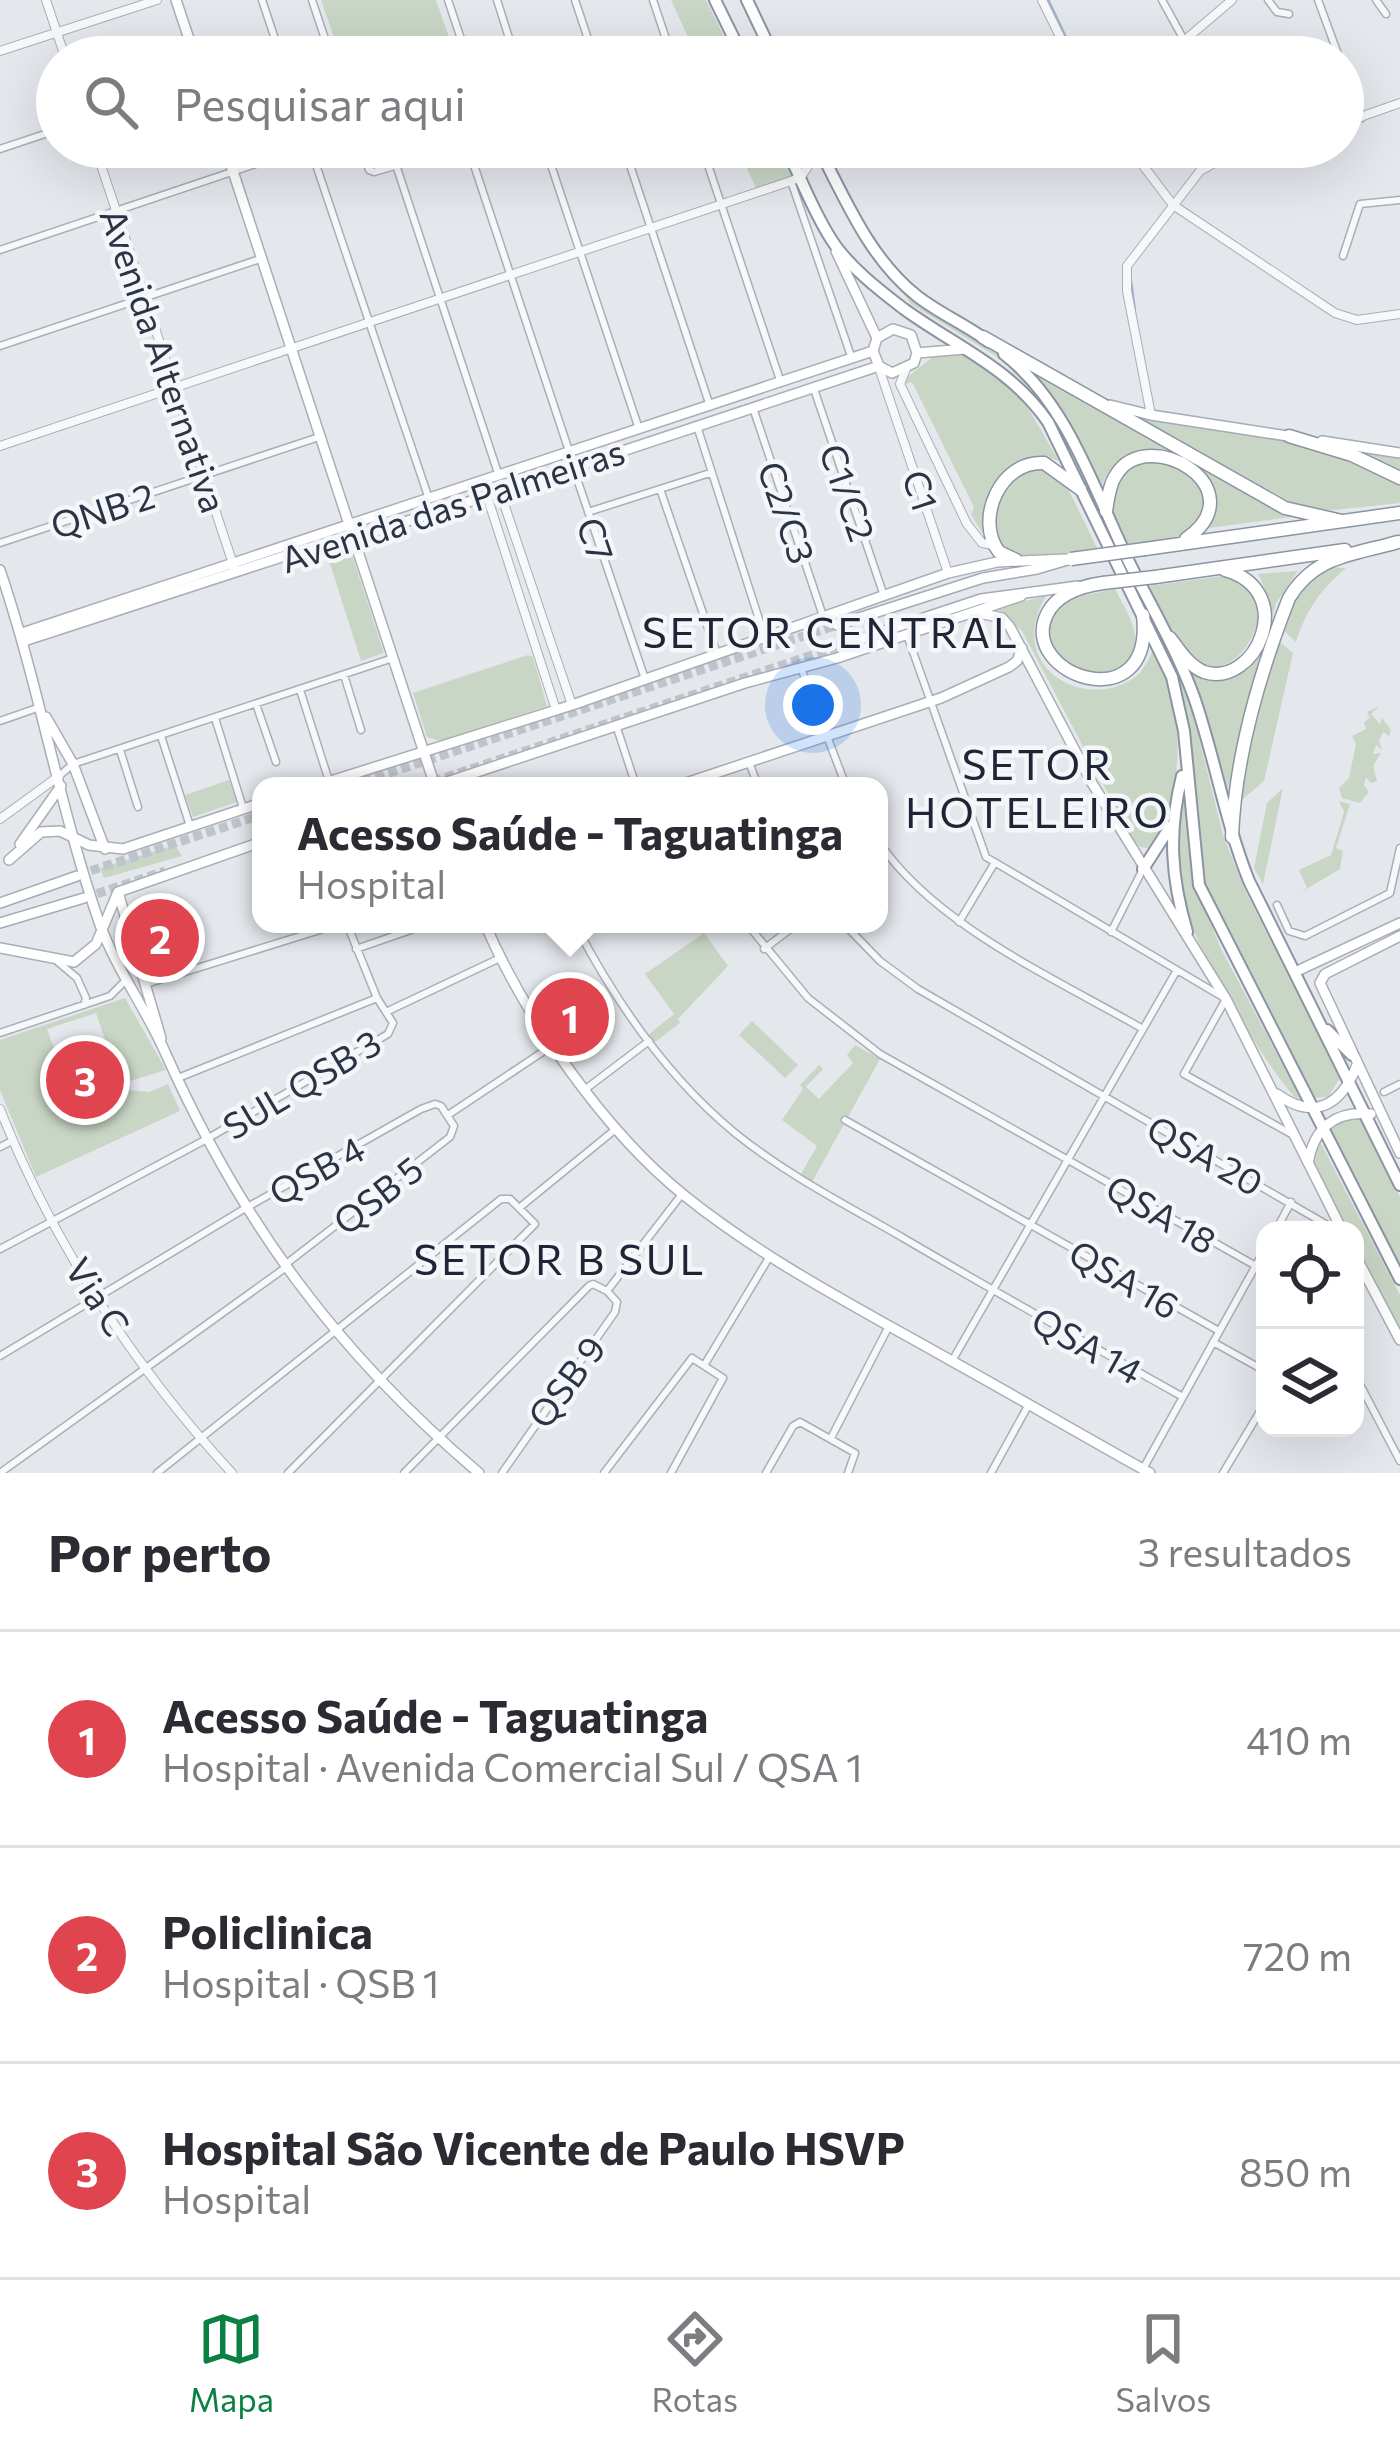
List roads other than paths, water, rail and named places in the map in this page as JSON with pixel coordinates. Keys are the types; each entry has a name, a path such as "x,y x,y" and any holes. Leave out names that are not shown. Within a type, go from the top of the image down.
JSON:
{"highway":[{"path":"715,0 733,36"},
{"path":"747,0 764,36"},
{"path":"793,168 831,240 901,307 1006,374 1032,398 1048,422 1163,656 1180,703 1198,885 1400,1280"},
{"path":"829,168 862,231 891,273 918,298 1285,508 1342,521"},
{"path":"983,337 1021,367 1046,397 1170,638 1194,699 1232,837 1257,901 1400,1185"},
{"path":"1289,436 1352,455 1400,478"},
{"path":"1106,511 1112,481 1124,465 1153,456 1180,463 1201,477 1210,501 1204,524 1172,544"},
{"path":"1016,560 993,545 989,520 991,506 1014,471 1024,464 1044,463 1080,489"},
{"path":"1071,559 1400,513"},
{"path":"1143,615 1144,642 1132,668 1108,679 1066,669 1047,651 1042,627 1051,607 1083,585 1399,542"},
{"path":"1232,837 1234,790 1243,752 1289,598 1318,564 1399,542"},
{"path":"1170,638 1194,667 1216,674 1240,665 1258,644 1266,614 1262,596 1246,577 1218,568"},
{"path":"1185,766 1172,824 1173,875 1187,932"},
{"path":"1143,868 1172,824"},
{"path":"1321,1023 1355,1060"}],"main road":[{"path":"176,0 188,36"},
{"path":"232,168 432,777"},
{"path":"831,240 877,338 873,351 879,366 892,373 906,369 917,353"},
{"path":"877,338 893,329 903,330 911,335 917,353"},
{"path":"917,353 967,350"},
{"name":"Avenida das Palmeiras","path":"23,638 352,531 429,499 873,351"},
{"path":"836,364 843,371 837,380"},
{"name":"Avenida das Palmeiras","path":"352,531 414,519 879,366"},
{"path":"736,412 731,408 749,393"},
{"path":"1098,402 1151,416 1400,453"},
{"path":"671,419 678,425 673,434"},
{"path":"616,437 611,445 619,451"},
{"path":"546,460 555,467 553,474"},
{"path":"409,506 414,519"},
{"path":"343,777 572,705 948,573 1016,560 1071,559"},
{"path":"837,626 982,578 1071,559"},
{"path":"0,570 23,638 86,892 124,982 164,1049"},
{"path":"845,644 981,599 1083,585"},
{"path":"459,777 1043,589"},
{"path":"975,611 1002,618 1022,648 1092,783 1226,999 1335,1221"},
{"path":"705,777 930,701 1009,667 1022,648"},
{"path":"1009,667 1018,666 1039,678"},
{"path":"40,707 73,764 105,849"},
{"path":"0,874 60,781"},
{"path":"9,860 41,832 60,831 105,849 123,849 252,806"},
{"path":"0,948 74,962 96,944 118,892 252,845"},
{"path":"0,903 77,876"},
{"path":"0,922 86,892"},
{"path":"118,892 175,1079 244,1208 333,1331 379,1382 479,1473"},
{"path":"1295,972 1400,922"},
{"path":"489,933 553,1045 616,1128 682,1194 770,1256 1138,1469"},
{"path":"1400,936 1325,974 1320,983 1400,1154"},
{"path":"124,982 146,985"},
{"path":"1272,1090 1292,1105 1313,1108 1340,1096 1350,1084 1355,1060"},
{"path":"1308,1164 1312,1144 1323,1128 1347,1113 1382,1117"},
{"path":"1364,1272 1400,1340"}],"street":[{"path":"46,0 58,36"},
{"path":"45,36 158,0"},
{"path":"262,0 274,36"},
{"path":"312,0 324,36"},
{"path":"448,0 460,36"},
{"path":"497,0 508,36"},
{"path":"575,0 587,36"},
{"path":"653,0 665,36"},
{"path":"1042,0 1060,36"},
{"path":"1162,0 1182,36"},
{"path":"1189,36 1232,0"},
{"path":"1268,0 1276,12 1289,14"},
{"path":"1318,0 1331,36"},
{"path":"1376,0 1386,14"},
{"path":"0,51 36,39"},
{"path":"1364,117 1400,103"},
{"path":"0,149 36,137"},
{"name":"Avenida Alternativa","path":"101,168 235,569"},
{"path":"0,250 245,168"},
{"path":"315,168 429,499"},
{"path":"397,168 500,476"},
{"path":"472,168 569,453"},
{"path":"552,168 639,430"},
{"path":"632,168 710,406"},
{"path":"708,168 781,383"},
{"path":"0,446 721,205 796,179 804,168"},
{"path":"1145,168 1173,205 1342,317 1357,320 1400,314"},
{"path":"1151,416 1125,272 1205,168"},
{"path":"796,179 851,359"},
{"path":"1343,256 1360,204 1400,200"},
{"path":"0,346 263,258"},
{"name":"C1","path":"879,366 948,573"},
{"path":"906,369 900,384 967,524 982,543 993,545"},
{"name":"C1/C2","path":"814,388 884,596"},
{"path":"894,408 909,402"},
{"name":"C2/C3","path":"753,408 823,616"},
{"path":"697,426 765,638"},
{"name":"QNB 2","path":"0,543 322,436"},
{"name":"C7","path":"573,467 645,680"},
{"path":"588,512 712,472"},
{"path":"660,489 717,654"},
{"path":"500,491 572,705"},
{"path":"487,496 556,710"},
{"path":"511,569 525,566"},
{"path":"516,586 525,578 530,581"},
{"path":"908,635 975,835 994,865 1226,999 1184,1074 1293,1135"},
{"path":"537,650 552,645"},
{"path":"0,819 60,781 73,764 393,658"},
{"path":"801,668 842,777"},
{"path":"344,675 361,730"},
{"path":"300,690 328,777"},
{"path":"256,704 276,762"},
{"path":"0,721 40,707"},
{"path":"215,718 243,808"},
{"path":"616,725 633,777"},
{"path":"161,736 190,826"},
{"path":"120,750 138,807"},
{"path":"749,762 755,777"},
{"path":"1277,905 1289,932 1300,937 1392,891 1400,848"},
{"path":"888,860 958,922 1143,1029"},
{"path":"958,922 994,865"},
{"path":"1111,932 1143,868"},
{"path":"146,985 314,933"},
{"path":"348,933 376,998 388,1011 500,958"},
{"path":"356,949 400,933"},
{"name":"QSA 14","path":"580,933 620,1003 649,1041 732,1130 809,1183 1183,1397"},
{"name":"QSA 18","path":"753,933 808,998 880,1054 1256,1266"},
{"path":"764,949 785,933"},
{"name":"QSA 20","path":"853,933 918,989 1323,1221"},
{"path":"58,962 84,989 84,1005"},
{"path":"952,1361 1177,970"},
{"path":"0,1034 110,996 124,982"},
{"path":"175,1079 376,998"},
{"name":"SUL QSB 3","path":"0,1249 205,1140 388,1034 393,1023 388,1011"},
{"path":"586,1088 649,1041"},
{"path":"448,1115 553,1045"},
{"path":"1384,1092 1400,1084"},
{"name":"QSB 4","path":"244,1208 430,1105 439,1104 448,1115"},
{"name":"Via C","path":"0,1109 52,1222 97,1296 146,1369 232,1473"},
{"name":"QSB 5","path":"284,1267 450,1137 454,1130 448,1115"},
{"name":"QSA 16","path":"845,1120 1219,1331"},
{"path":"519,1208 616,1128"},
{"path":"0,1147 12,1141"},
{"path":"404,1473 585,1289 593,1284 607,1291 682,1194"},
{"path":"157,1473 501,1199 510,1198 535,1224 287,1473"},
{"path":"1307,1212 1322,1212 1327,1200"},
{"path":"1281,1221 1291,1202"},
{"path":"0,1356 244,1208"},
{"path":"705,1364 770,1256"},
{"path":"1138,1469 1256,1266"},
{"path":"0,1473 284,1267"},
{"name":"QSB 9","path":"502,1473 615,1312 617,1302 607,1291"},
{"path":"831,1438 889,1326"},
{"path":"1213,1342 1256,1366"},
{"path":"604,1473 692,1358 723,1378 671,1473"},
{"path":"1364,1393 1400,1461"},
{"path":"991,1473 1029,1404"},
{"path":"1223,1473 1256,1418"},
{"path":"766,1473 795,1423 803,1423 855,1454 848,1473"}],"waterway":[{"path":"1048,0 1065,36"},
{"path":"1131,282 1135,314"}],"tunnel":[{"path":"377,777 837,625"},
{"path":"447,777 845,644"},
{"path":"78,875 252,818"},
{"path":"84,898 165,871"}],"place":[{"name":"Policlinica","path":"160,938"},
{"name":"Acesso Saúde - Taguatinga","path":"570,1017"},
{"name":"Hospital São Vicente de Paulo HSVP","path":"85,1080"}],"district":[{"name":"SETOR CENTRAL","path":"831,631"},
{"name":"SETOR HOTELEIRO","path":"1038,788"},
{"name":"SETOR B SUL","path":"560,1258"}]}
